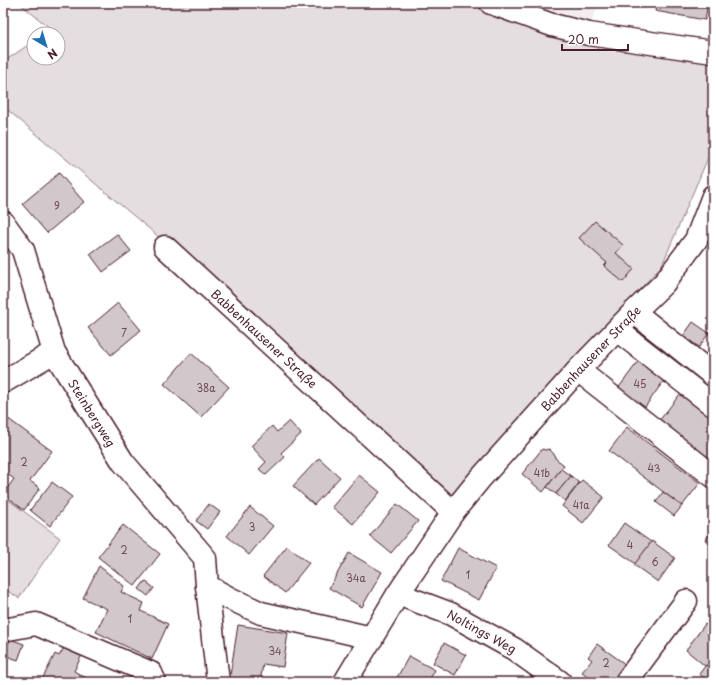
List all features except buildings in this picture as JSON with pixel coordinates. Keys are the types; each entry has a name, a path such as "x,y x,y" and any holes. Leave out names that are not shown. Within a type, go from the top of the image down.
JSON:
{"street":[{"path":"491,3 552,25 589,34 713,52"},
{"name":"Babbenhausener Straße","path":"345,682 398,594 453,512 479,480 578,370 664,283 696,240 713,196"},
{"name":"Steinbergweg","path":"3,222 23,250 54,352 123,462 205,558 218,682"},
{"name":"Babbenhausener Straße","path":"165,247 453,512"},
{"path":"634,312 713,375"},
{"path":"617,330 713,405"},
{"path":"3,382 54,352"},
{"path":"578,370 713,476"},
{"path":"207,586 228,598 262,613 372,638"},
{"name":"Noltings Weg","path":"398,594 451,614 514,649 560,682"},
{"path":"626,682 686,601"},
{"path":"3,630 36,624 151,673 155,682"}],"shaded area":[{"path":"19,3 467,3 590,42 713,63 713,146 662,265 453,497 191,264 3,106 3,62 26,46 26,66 66,66 66,26 47,26"},
{"path":"519,3 599,3 591,23"},
{"path":"3,496 60,538 19,598 3,588"}]}
